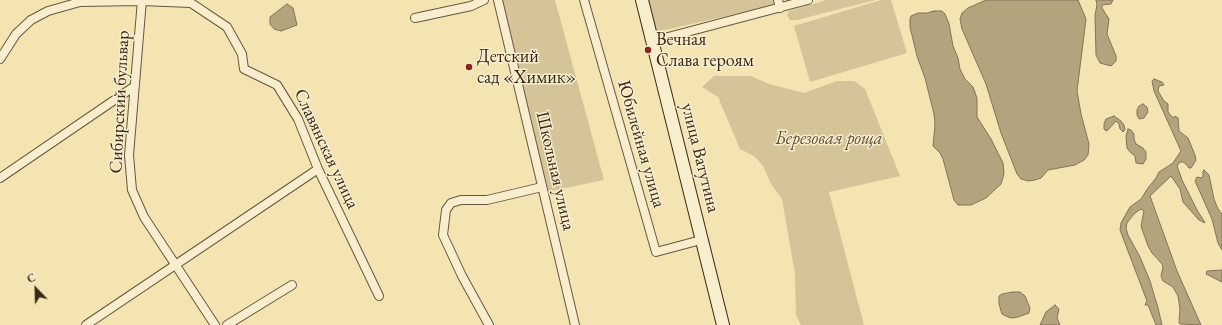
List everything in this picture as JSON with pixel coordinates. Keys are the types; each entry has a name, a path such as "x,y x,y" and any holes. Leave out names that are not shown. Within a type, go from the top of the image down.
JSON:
{"street":[{"path":"415,18 471,6 484,0"},
{"name":"Школьная улица","path":"498,0 575,325"},
{"name":"Юбилейная улица","path":"584,0 656,252 701,240"},
{"name":"улица Ватутина","path":"642,0 723,325"},
{"path":"653,41 779,4 808,0"},
{"name":"Славянская улица","path":"0,59 16,34 30,20 48,11 80,2 141,1 191,3 227,27 242,54 244,69 277,84 298,119 318,169 379,296"},
{"name":"Сибирский бульвар","path":"141,1 129,155 132,190 144,217 215,325"},
{"path":"0,178 135,86"},
{"path":"86,325 176,266 318,169"},
{"path":"488,325 462,276 443,235 446,210 451,203 460,200 487,200 542,187"},
{"path":"227,325 292,285"}],"green space":[{"path":"500,0 555,0 604,180 546,192"},
{"path":"647,0 775,0 776,5 656,32"},
{"path":"826,0 875,0 797,20 790,20 787,15 789,11"},
{"path":"881,0 891,0 907,53 810,82 794,26"},
{"name":"Березовая роща","path":"714,76 751,76 769,84 804,93 837,81 854,81 865,89 900,176 829,192 864,325 801,325 796,315 795,274 782,199 771,184 763,166 754,156 740,149 718,97 702,87"}],"shaded area":[{"path":"986,0 1078,0 1086,19 1077,91 1089,144 1088,155 1084,160 1075,165 1048,170 1041,178 1035,180 1028,181 1021,179 1017,174 1001,133 986,84 962,29 960,19 962,13 968,8"},
{"path":"1096,0 1113,0 1111,4 1102,5 1102,8 1109,19 1107,34 1116,56 1116,61 1111,66 1100,63 1096,55"},
{"path":"287,4 293,8 297,25 281,31 274,29 270,24 270,17"},
{"path":"942,11 945,14 949,24 953,46 958,58 960,69 965,79 973,87 977,98 977,117 991,139 1003,163 1004,174 1001,184 986,198 971,205 958,205 954,200 943,159 940,153 933,146 935,125 934,114 910,27 911,16 918,13"},
{"path":"1154,79 1162,82 1164,85 1159,86 1158,91 1164,101 1168,104 1168,112 1173,118 1175,116 1178,118 1179,131 1188,138 1196,160 1191,168 1183,162 1180,162 1177,166 1182,180 1205,223 1199,220 1183,202 1180,189 1171,176 1150,196 1177,271 1201,325 1180,324 1178,296 1173,287 1163,281 1161,276 1163,267 1162,264 1148,246 1141,226 1144,211 1141,209 1130,219 1126,228 1150,281 1162,325 1156,325 1148,305 1145,305 1147,301 1120,230 1121,223 1130,207 1141,199 1159,172 1173,163 1181,151 1154,91 1152,81"},
{"path":"1143,104 1147,107 1148,112 1144,118 1139,119 1137,110 1139,106"},
{"path":"1114,116 1124,125 1125,130 1123,132 1116,121 1108,130 1106,131 1104,129 1106,119"},
{"path":"1128,129 1134,134 1136,144 1143,148 1146,152 1146,159 1143,164 1136,163 1135,156 1127,148 1126,136"},
{"path":"1204,170 1209,175 1214,199 1222,214 1222,250 1218,243 1212,219 1195,181 1197,177 1202,178"},
{"path":"1222,270 1222,282 1206,274 1207,271"},
{"path":"1013,292 1020,292 1025,296 1030,308 1029,313 1012,318 1002,314 999,304 999,296"},
{"path":"1055,305 1059,309 1057,318 1060,325 1040,325 1046,312"}],"place":[{"name":"Вечная Слава героям","path":"648,50"},
{"name":"Детский сад «Химик»","path":"469,67"}]}
